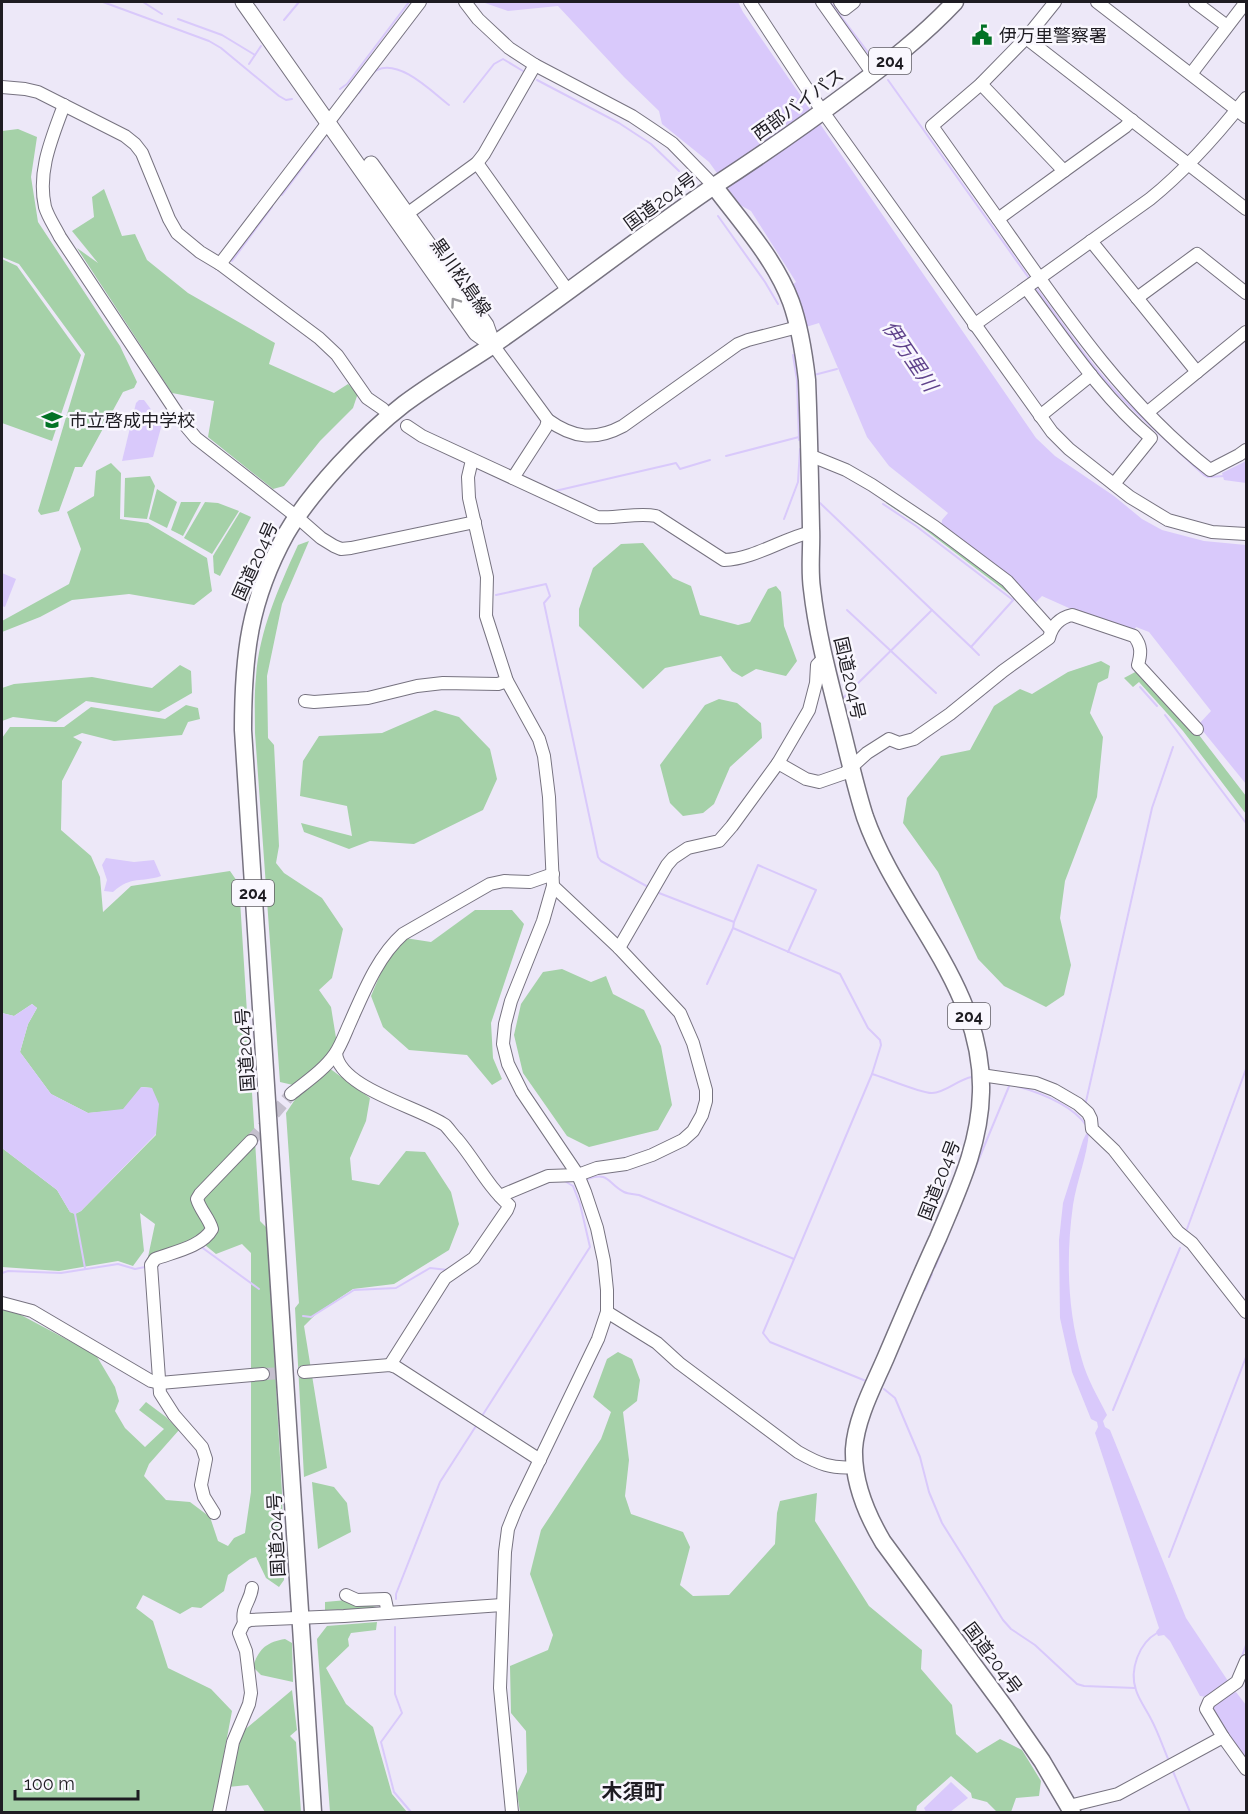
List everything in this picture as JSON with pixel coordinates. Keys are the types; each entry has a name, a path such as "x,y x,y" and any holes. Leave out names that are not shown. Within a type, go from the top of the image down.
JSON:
{"highway":[{"name":"西部バイパス","path":"720,183 873,74 911,44 955,2"},
{"name":"国道204号","path":"314,1812 243,711 246,645 253,614 277,553 297,517 339,466 384,420 720,183 780,279 791,302 805,356 810,455 812,588 824,658 864,813 883,859 967,1008 981,1074 977,1130 966,1172 865,1408 854,1447 855,1467 865,1504 883,1542 1006,1709 1042,1761 1070,1809"}],"main road":[{"name":"黒川松島線","path":"243,2 402,217 476,333 493,345"},
{"name":"黒川松島線","path":"255,2 331,118"}],"street":[{"path":"220,264 420,2"},
{"path":"465,2 478,19 509,48 535,65 653,130 720,183"},
{"path":"750,2 821,113 1052,432 1069,449 1114,484 1149,510 1168,520 1212,532 1246,534"},
{"path":"822,2 873,74"},
{"path":"840,2 845,9 854,2"},
{"path":"1054,2 1026,38 981,84 932,126 1039,279 1092,350 1152,417 1210,470 1246,450"},
{"path":"1097,2 1242,113"},
{"path":"1195,2 1227,26"},
{"path":"1191,74 1246,2"},
{"path":"848,38 858,30"},
{"path":"1026,38 1246,209"},
{"path":"402,217 477,163 535,65"},
{"path":"981,84 1064,171"},
{"path":"2,87 38,92 125,136 135,144 142,153 177,233 319,338 337,355 367,398 383,409"},
{"path":"974,325 1150,199 1189,165 1221,130 1242,113 1246,98"},
{"path":"64,105 42,176 46,208 60,237 185,425 196,438 321,538 341,549 475,522"},
{"path":"998,219 1132,120"},
{"path":"477,163 568,291"},
{"path":"1091,241 1197,372"},
{"path":"1137,298 1197,254 1246,293"},
{"path":"1026,288 1091,375 1116,404 1151,438 1114,484"},
{"path":"493,345 548,420 559,428 574,434 592,435 612,432 623,426 738,344 798,327"},
{"path":"1148,412 1246,332"},
{"path":"1040,416 1091,375"},
{"path":"513,478 546,427 548,420"},
{"path":"407,426 422,436 472,460 597,517 612,518 646,514 656,516 724,560 733,560 811,532"},
{"path":"810,455 846,470 873,485 935,527 1006,581 1051,630"},
{"path":"472,460 468,477 469,498 487,578 486,616 507,681 539,740 544,756 549,797 553,880 543,921 511,1001 503,1044 508,1064 522,1092 578,1175 597,1228 607,1290 606,1312 598,1339 508,1529 502,1605 500,1688 512,1812"},
{"path":"778,763 806,779 819,782 845,773 867,753 889,739 900,742 914,739 1049,638 1051,630 1064,616 1072,615 1134,636 1139,643 1141,654 1138,665 1197,729"},
{"path":"619,948 673,858 688,848 719,841 778,763 809,710 816,683 817,665 824,658"},
{"path":"305,701 368,698 417,686 443,683 498,684 507,681"},
{"path":"504,1200 549,1176 578,1175 597,1168 635,1161 683,1140 693,1131 702,1115 706,1101 706,1090 693,1043 680,1013 553,880"},
{"path":"291,1094 324,1067 336,1053 362,996 385,955 403,934 490,884 504,881 553,880"},
{"path":"336,1053 337,1061 342,1069 352,1077 378,1093 445,1126 504,1200 507,1210 474,1258 445,1278 390,1365"},
{"path":"981,1074 1036,1083 1078,1104 1092,1123 1092,1129 1114,1150 1178,1232 1192,1243 1246,1312"},
{"path":"214,1513 204,1497 201,1485 206,1459 202,1447 174,1415 160,1393 151,1265 155,1259 208,1237 213,1229 197,1199 251,1141"},
{"path":"2,1303 32,1311 151,1381 160,1383 263,1374"},
{"path":"606,1312 657,1343 679,1363 798,1452 820,1464 840,1468 855,1467"},
{"path":"304,1372 390,1365 396,1367 540,1460"},
{"path":"219,1812 233,1742 251,1694 246,1651 239,1634 244,1623 242,1613 251,1596 252,1588"},
{"path":"346,1595 357,1600 385,1599 388,1613"},
{"path":"244,1623 250,1620 502,1605"},
{"path":"1246,1661 1240,1678 1232,1687 1209,1702 1206,1709 1246,1768"},
{"path":"1070,1809 1118,1794 1223,1737"}],"green space":[{"path":"18,129 37,137 31,177 38,222 120,346 137,382 134,388 123,392 82,467 75,467 59,511 41,515 38,511 85,354 19,264 2,257 2,131"},
{"path":"104,189 122,236 135,234 147,260 188,293 275,343 269,364 334,393 348,384 358,393 353,408 320,441 284,486 273,489 208,437 214,401 172,393 77,248 98,263 72,231 94,217 92,197"},
{"path":"2,259 17,266 81,355 52,441 2,423"},
{"path":"111,463 121,473 120,519 148,523 207,558 212,591 194,605 129,594 72,600 40,617 2,632 2,621 69,584 81,549 67,512 94,496 96,471"},
{"path":"150,476 155,486 147,519 124,517 125,478"},
{"path":"157,489 177,502 167,528 149,519"},
{"path":"890,499 1015,592 1012,596 919,525 886,503"},
{"path":"181,502 201,502 183,536 171,530"},
{"path":"205,502 218,503 239,511 212,554 184,538"},
{"path":"240,512 251,517 220,576 214,573 213,556"},
{"path":"309,541 282,604 267,676 268,738 274,745 279,846 276,863 284,873 322,898 343,929 332,978 319,990 331,1007 337,1044 325,1065 370,1098 366,1121 350,1158 352,1180 379,1185 406,1151 425,1152 451,1192 459,1224 449,1250 394,1284 353,1289 317,1313 304,1326 327,1468 304,1477 295,1308 299,1303 286,1113 296,1098 293,1085 280,1082 255,733 255,684 261,643 271,610 298,545"},
{"path":"643,543 673,578 691,586 700,615 738,625 750,622 768,589 776,586 781,592 784,626 797,661 786,676 756,669 742,677 732,671 721,656 665,668 643,689 579,626 579,609 593,568 621,544"},
{"path":"1101,661 1110,666 1108,678 1098,683 1090,713 1103,737 1097,797 1065,881 1060,918 1071,965 1064,995 1046,1007 1004,986 978,959 938,872 903,823 907,798 941,756 970,750 994,706 1020,689 1032,694 1068,672"},
{"path":"180,665 191,671 192,693 159,712 86,701 56,722 13,717 2,721 2,688 14,684 92,677 152,688"},
{"path":"1139,670 1192,726 1246,796 1246,814 1183,731 1139,682 1133,687 1124,678"},
{"path":"719,699 737,703 761,723 762,738 730,767 714,804 703,813 683,816 670,803 660,765 705,705"},
{"path":"186,705 198,708 200,719 188,722 182,735 114,741 82,733 73,737 82,742 62,781 61,830 91,856 100,877 103,912 131,886 230,871 239,884 260,1221 267,1228 282,1493 284,1580 279,1587 266,1578 256,1557 228,1575 224,1591 201,1608 192,1607 180,1614 143,1595 136,1608 153,1621 168,1668 211,1689 232,1711 213,1812 2,1812 2,1308 21,1315 96,1355 115,1387 119,1401 115,1411 125,1428 145,1447 164,1429 139,1410 146,1402 166,1417 179,1430 149,1464 144,1476 166,1500 190,1502 210,1517 218,1541 228,1546 234,1538 245,1533 251,1492 251,1253 242,1244 216,1254 205,1245 206,1225 204,1237 148,1257 155,1224 140,1213 144,1251 133,1266 118,1261 59,1271 2,1267 2,1148 57,1190 70,1212 75,1214 81,1211 156,1135 152,1088 142,1087 123,1110 88,1113 51,1094 20,1052 28,1024 37,1008 32,1004 14,1016 2,1013 2,738 10,727 64,727 91,707 165,719"},
{"path":"435,710 459,717 490,749 497,779 483,810 414,844 370,841 349,849 304,832 301,823 352,836 347,806 300,796 303,761 319,736 382,733"},
{"path":"475,910 512,910 524,924 491,1023 493,1058 502,1079 492,1085 467,1055 409,1050 383,1027 371,996 388,956 405,938 431,942"},
{"path":"562,969 591,982 606,976 613,994 644,1010 661,1046 672,1105 658,1130 589,1147 567,1136 523,1073 514,1035 521,1004 543,972"},
{"path":"618,1352 632,1359 640,1380 637,1401 623,1412 629,1460 625,1496 631,1514 683,1532 690,1547 680,1585 693,1596 729,1595 775,1544 780,1501 817,1493 815,1521 869,1606 922,1650 921,1669 952,1705 956,1734 977,1753 1000,1739 1022,1750 1041,1781 1039,1796 1016,1798 1011,1812 997,1812 987,1802 972,1798 971,1793 951,1776 917,1806 916,1812 520,1812 517,1793 527,1772 526,1731 511,1713 510,1666 548,1650 553,1635 530,1574 541,1530 601,1439 611,1412 593,1397 607,1359"},
{"path":"312,1482 334,1487 347,1503 351,1532 318,1549"},
{"path":"347,1600 381,1608 325,1610 325,1602"},
{"path":"377,1622 376,1630 351,1633 348,1639 349,1646 326,1668 346,1704 373,1727 392,1794 407,1812 330,1812 317,1639 327,1626"},
{"path":"285,1639 292,1643 293,1682 261,1675 253,1667 264,1647"},
{"path":"292,1690 297,1730 290,1736 296,1742 301,1812 265,1812 248,1785 228,1787 242,1732"}],"water":[{"name":"伊万里川","path":"482,2 738,2 1036,438 1055,456 1114,496 1142,519 1162,530 1204,541 1246,545 1246,784 1198,725 1211,711 1149,632 1136,627 1133,632 1080,613 1042,596 1035,603 941,527 942,520 948,513 889,466 867,437 819,323 806,327 791,286 796,282 751,211 740,205 709,162 662,124 659,111 558,6 508,11"},
{"path":"144,400 162,424 153,457 122,461 136,403"},
{"path":"1246,461 1246,483 1224,480 1222,473"},
{"path":"2,573 16,579 5,607 2,606"},
{"path":"106,858 134,862 154,860 161,876 131,881 113,892 104,891 107,880 102,865"},
{"path":"32,1004 37,1008 28,1024 20,1052 51,1094 88,1113 123,1109 141,1087 152,1088 159,1104 156,1134 81,1211 75,1214 70,1212 57,1190 2,1148 2,1013 14,1016"},
{"path":"1089,1132 1073,1205 1069,1244 1069,1283 1077,1341 1087,1374 1107,1415 1103,1421 1105,1427 1110,1430 1186,1618 1228,1681 1226,1695 1236,1692 1246,1705 1246,1761 1213,1709 1214,1704 1207,1697 1200,1696 1170,1641 1164,1635 1158,1636 1156,1632 1159,1628 1095,1433 1098,1427 1097,1422 1091,1419 1072,1372 1060,1318 1059,1240 1063,1203 1083,1140"},
{"path":"951,1782 968,1798 950,1812 926,1812 924,1808"}],"waterway":[{"path":"103,2 209,41 221,48 279,96 286,100 292,99"},
{"path":"143,2 162,14"},
{"path":"284,20 299,2"},
{"path":"340,89 347,84 409,2"},
{"path":"830,2 870,55"},
{"path":"178,19 222,35 255,55"},
{"path":"249,64 261,46"},
{"path":"464,102 494,64 503,59 523,71"},
{"path":"359,93 377,70 396,69 415,78 449,105"},
{"path":"537,80 619,123 651,144 679,171"},
{"path":"888,80 1031,281"},
{"path":"345,110 349,106"},
{"path":"282,195 318,147"},
{"path":"232,261 272,207"},
{"path":"718,216 778,304"},
{"path":"1036,288 1095,368 1149,425 1204,475 1208,477 1225,476"},
{"path":"793,355 797,380 799,440"},
{"path":"814,375 837,369"},
{"path":"726,456 799,437"},
{"path":"784,519 798,482 800,449"},
{"path":"555,491 676,463 680,469 710,460"},
{"path":"820,503 932,610"},
{"path":"883,504 916,526 1013,600"},
{"path":"496,595 546,584 550,596 544,603 598,857 601,861 650,888"},
{"path":"843,698 932,610 971,647 1015,598"},
{"path":"847,610 936,693"},
{"path":"971,647 979,655"},
{"path":"1140,687 1157,706"},
{"path":"1165,715 1246,823"},
{"path":"1085,1106 1152,808 1173,747"},
{"path":"734,922 758,865 816,890 788,952"},
{"path":"659,893 734,922 707,984"},
{"path":"733,928 840,974 868,1028 880,1040 881,1045 872,1074 763,1333 770,1342 866,1381"},
{"path":"1187,1229 1246,1069"},
{"path":"872,1074 927,1093 942,1091 972,1077"},
{"path":"971,1178 1010,1084"},
{"path":"1016,1086 1064,1105 1086,1125"},
{"path":"588,1179 604,1177 624,1192 639,1195 794,1259"},
{"path":"482,1416 590,1247 580,1204 573,1186 563,1180"},
{"path":"75,1214 85,1268"},
{"path":"1180,1226 1192,1236"},
{"path":"200,1246 259,1289"},
{"path":"935,1267 943,1248"},
{"path":"1113,1410 1180,1248"},
{"path":"2,1273 8,1271 61,1273 118,1264 135,1269 145,1267"},
{"path":"303,1316 311,1317 354,1290 396,1288 430,1268 448,1270"},
{"path":"925,1290 932,1274"},
{"path":"1226,1277 1246,1302"},
{"path":"1169,1557 1246,1357"},
{"path":"884,1389 895,1398 920,1457 929,1492 942,1523 1003,1620 1011,1629 1035,1645 1077,1684 1135,1688"},
{"path":"396,1599 440,1482 476,1426"},
{"path":"395,1627 395,1694 402,1713 381,1742 394,1792 411,1812"},
{"path":"1157,1633 1145,1643 1137,1658 1134,1682 1169,1761"},
{"path":"1241,1659 1246,1645"},
{"path":"1172,1769 1190,1812"}],"tunnel":[{"path":"251,1141 291,1094"},
{"path":"263,1374 304,1372"}],"place":[{"name":"伊万里警察署","path":"982,35"},
{"name":"市立啓成中学校","path":"52,420"}],"district":[{"name":"木須町","path":"633,1791"}]}
